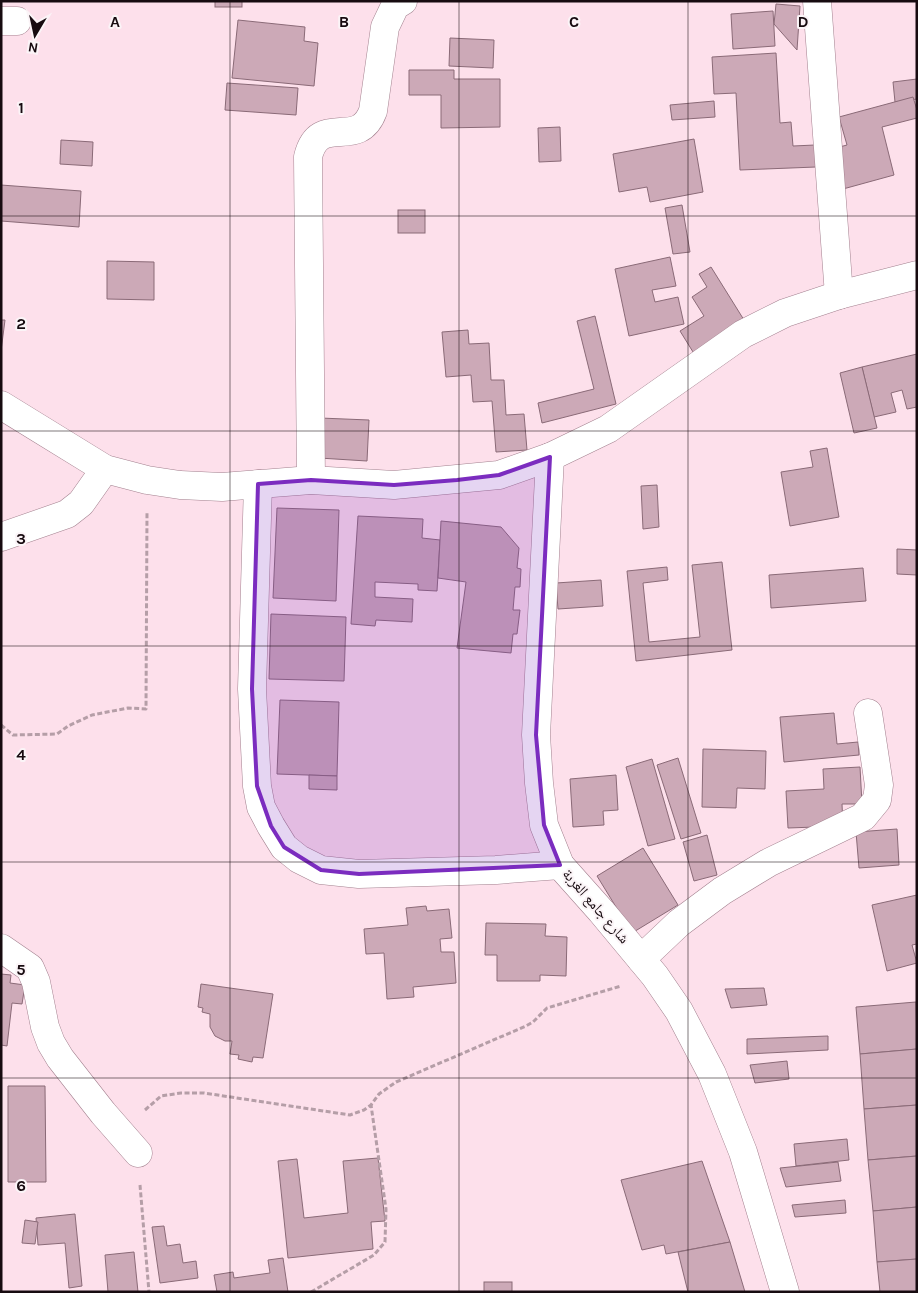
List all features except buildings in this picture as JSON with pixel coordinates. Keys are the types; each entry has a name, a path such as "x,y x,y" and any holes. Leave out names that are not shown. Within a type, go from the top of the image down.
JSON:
{"street":[{"path":"311,480 308,157 311,145 317,138 326,133 354,131 369,122 373,111 384,27 395,6 403,1"},
{"path":"817,1 839,295"},
{"path":"1,406 105,469 147,480 180,485 222,487 311,480 394,485 499,475 550,457 608,429 743,334 785,313 839,295 917,275"},
{"name":"شارع جامع الغربة","path":"550,457 536,736 538,783 544,825 560,865 648,967 679,1011 712,1074 743,1152 785,1292"},
{"path":"1,537 67,514 82,502 105,469"},
{"path":"258,484 252,688 257,786 261,806 270,826 284,847 298,859 321,870 359,874 496,870 560,865"},
{"path":"648,967 678,923 722,891 768,862 864,817 876,800 879,785 868,713"},
{"path":"1,948 30,968 36,982 45,1027 51,1044 103,1113 138,1152"}],"path":[{"path":"1,725 13,736 57,734 68,726 92,715 128,708 146,709 147,480"},
{"path":"148,1292 138,1152 142,1113 161,1096 181,1093 204,1093 350,1115 364,1110 371,1105 379,1094 396,1082 526,1026 533,1022 547,1008 648,967"},
{"path":"311,1292 374,1255 385,1242 386,1209 371,1105"}],"highlighted area":[{"path":"550,457 536,735 544,825 560,865 359,874 321,870 284,847 271,826 257,786 252,689 258,484 311,480 394,485 457,480 499,475"}]}
